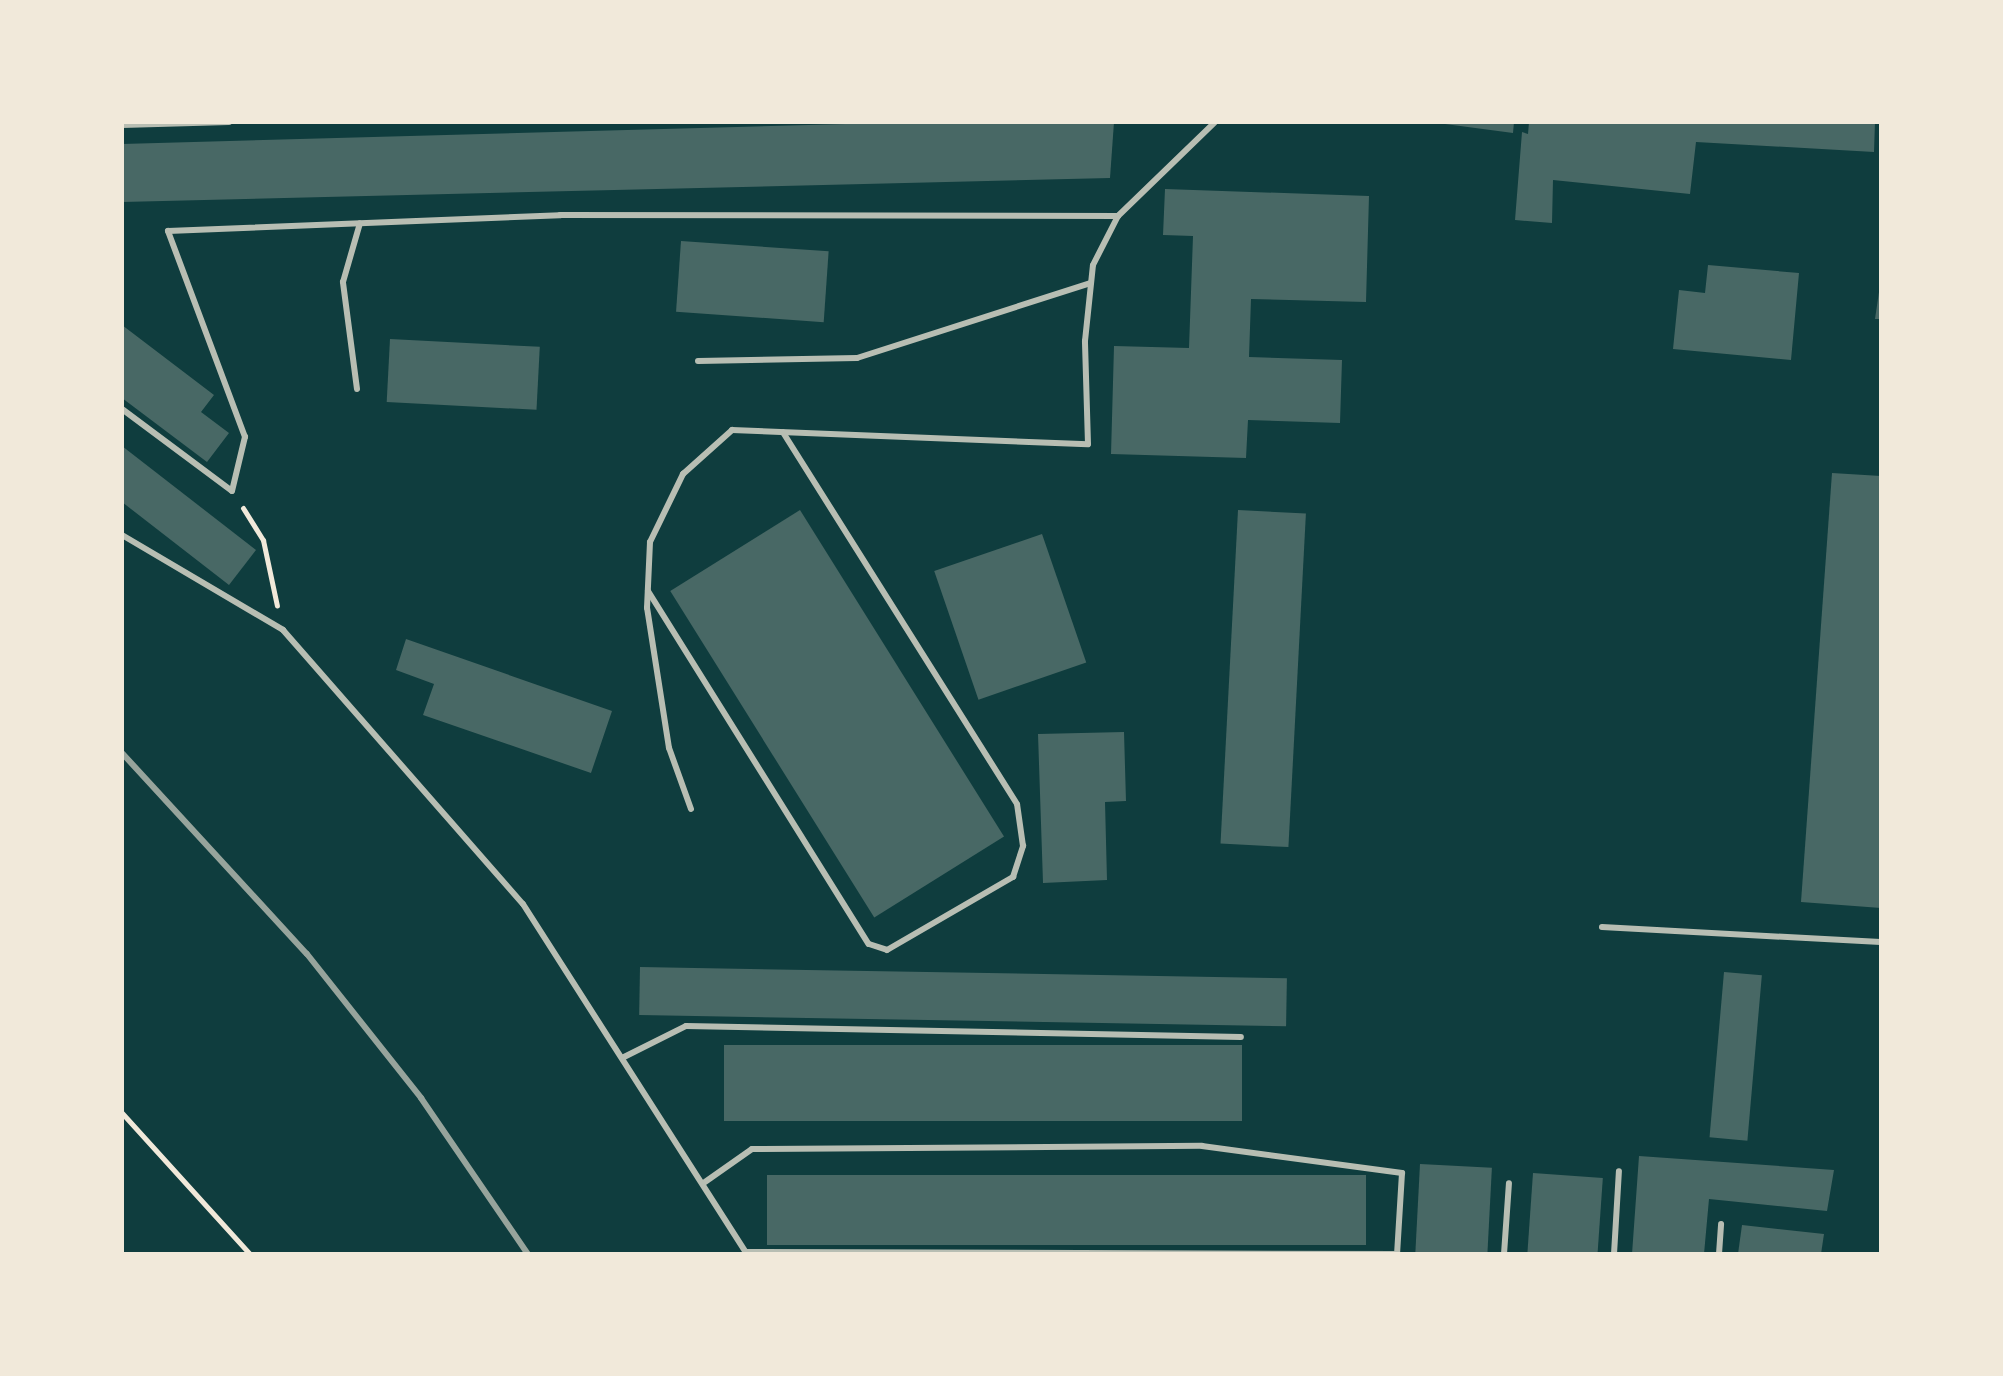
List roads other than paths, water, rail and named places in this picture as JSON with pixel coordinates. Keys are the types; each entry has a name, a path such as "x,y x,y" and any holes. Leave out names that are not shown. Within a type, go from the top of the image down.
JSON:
{"lane":[{"path":"122,125 229,122"},
{"path":"691,809 669,748 648,591 650,542 683,474 732,430 1088,444 1085,341 1093,265 1118,216 1215,122"},
{"path":"122,409 232,491 245,437 168,231 560,215 1118,216"},
{"path":"357,389 343,282 360,223"},
{"path":"698,361 857,358 1090,283"},
{"path":"648,591 869,944 887,950 1013,877 1023,846 1017,804 783,432"},
{"path":"122,535 283,630 523,904 705,1182 747,1253 1397,1254 1402,1173 1202,1146 752,1149 705,1182"},
{"path":"1602,927 1881,942"},
{"path":"624,1057 686,1026 1241,1037"},
{"path":"1614,1254 1619,1171"},
{"path":"1504,1254 1509,1183"},
{"path":"1719,1254 1721,1224"}],"railway":[{"path":"122,753 307,954 421,1098 528,1254"}]}
